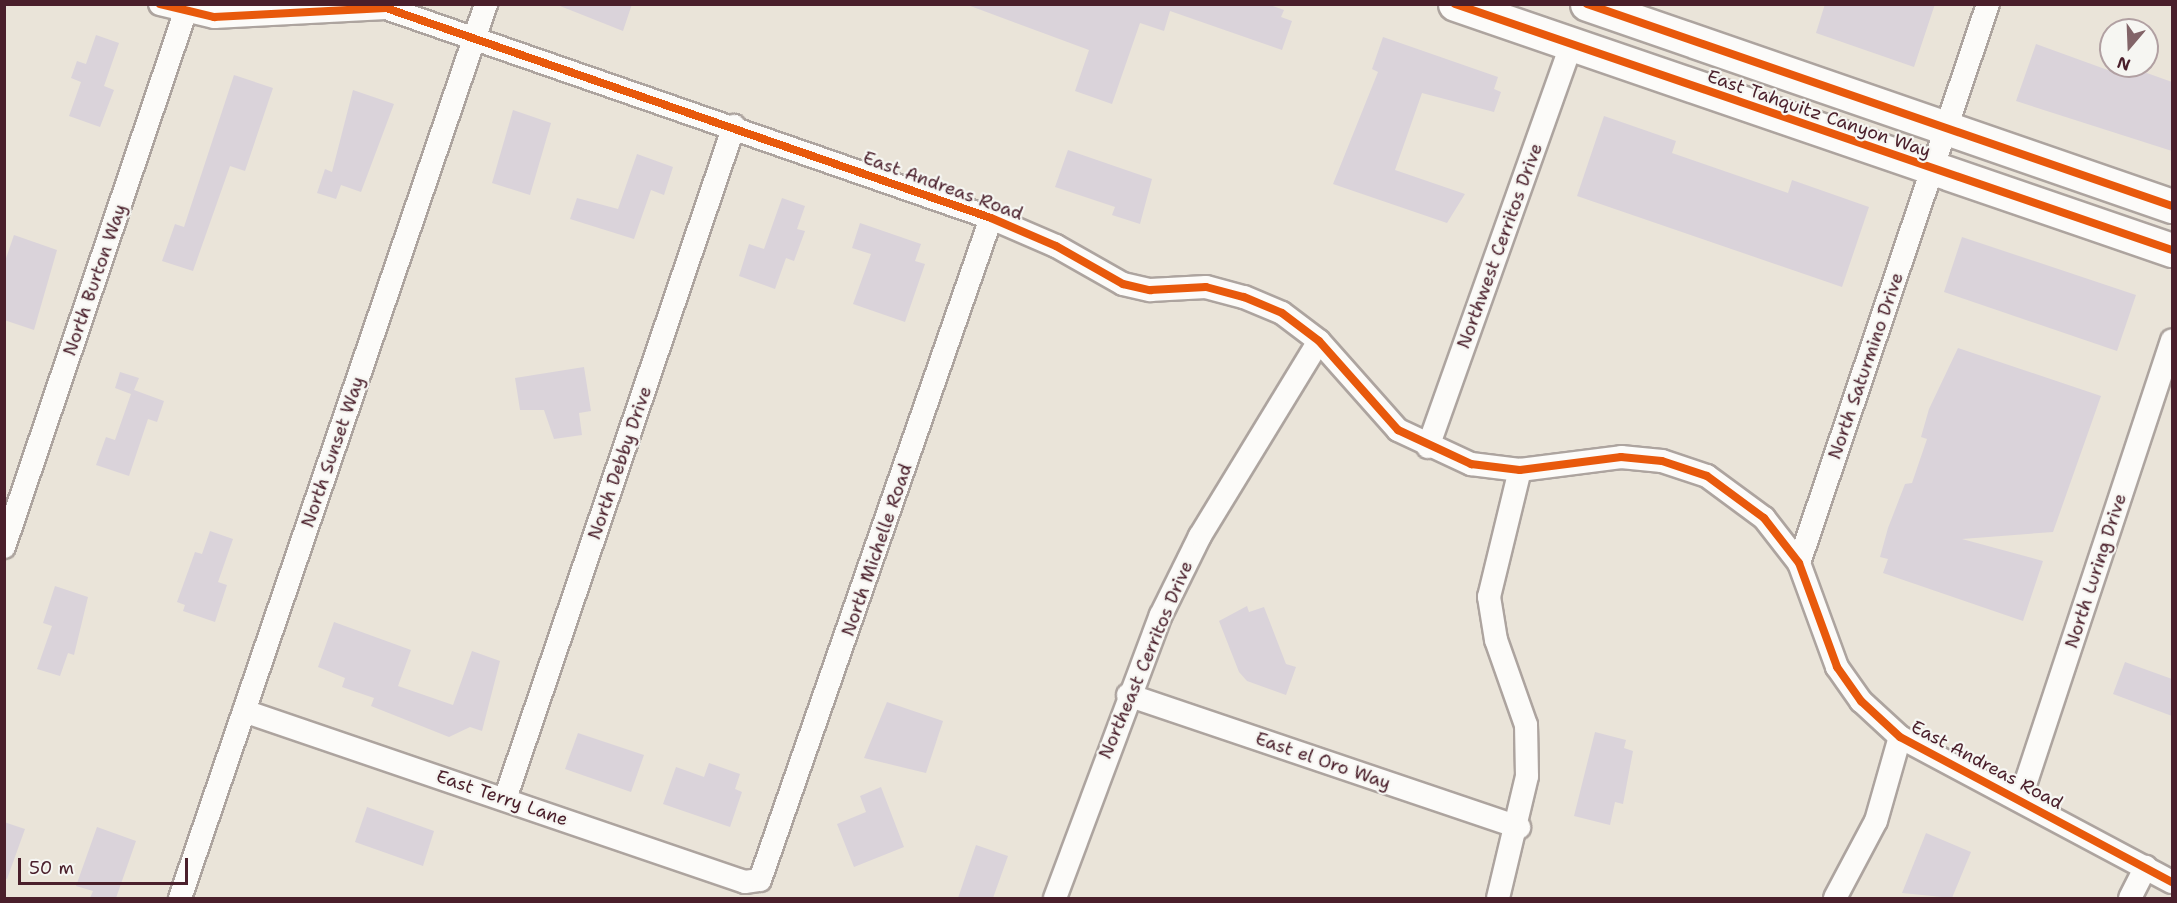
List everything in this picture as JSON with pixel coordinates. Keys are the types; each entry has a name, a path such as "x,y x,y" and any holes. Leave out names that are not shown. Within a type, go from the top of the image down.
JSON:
{"main road":[{"name":"East Tahquitz Canyon Way","path":"1455,4 2172,250"},
{"name":"East Tahquitz Canyon Way","path":"1587,4 2172,206"}],"street":[{"name":"East Andreas Road","path":"160,4 185,13 214,17 386,8 734,126 991,218 1056,246 1123,284 1150,291 1206,287 1244,297 1282,313 1319,341 1398,430 1428,447 1471,464 1520,470 1621,457 1662,461 1707,476 1764,518 1799,563 1837,668 1861,701 1900,737 2172,882"},
{"name":"North Sunset Way","path":"180,898 486,4"},
{"name":"North Saturmino Drive","path":"1799,563 1988,4"},
{"name":"North Burton Way","path":"4,547 185,13"},
{"name":"Northwest Cerritos Drive","path":"1428,447 1571,45"},
{"name":"North Debby Drive","path":"505,800 734,126"},
{"name":"North Michelle Road","path":"760,880 991,218"},
{"name":"Northeast Cerritos Drive","path":"1055,898 1128,694 1200,536 1319,341"},
{"name":"North Luring Drive","path":"2020,800 2172,341"},
{"path":"1498,898 1519,827 1527,776 1526,725 1496,640 1489,597 1520,470"},
{"name":"East el Oro Way","path":"1128,694 1519,827"},
{"name":"East Terry Lane","path":"244,711 745,882 760,880"},
{"path":"1835,898 1875,821 1900,737"},
{"path":"2130,898 2146,867"}],"building":[{"path":"555,4 632,4 623,31"},
{"path":"965,4 1267,4 1284,10 1281,17 1292,21 1282,50 1170,11 1164,31 1140,23 1112,104 1075,91 1089,50"},
{"path":"1825,4 1935,4 1914,67 1816,33"},
{"path":"96,35 119,43 104,86 114,90 100,127 69,116 81,82 71,78 77,61 86,64"},
{"path":"1383,37 1498,77 1494,89 1501,92 1494,112 1422,93 1395,170 1465,194 1447,223 1333,184 1378,72 1372,69"},
{"path":"2036,44 2099,67 2099,78 2159,77 2172,82 2172,151 2016,101"},
{"path":"234,75 273,88 245,171 230,166 193,271 162,261 175,224 184,227"},
{"path":"353,90 394,104 361,192 341,185 336,199 317,193 325,169 332,172"},
{"path":"513,110 551,123 530,195 492,183"},
{"path":"1604,116 1676,141 1672,153 1788,193 1792,180 1869,207 1842,287 1577,196"},
{"path":"1068,150 1152,179 1140,224 1112,215 1115,207 1055,187"},
{"path":"637,154 673,167 664,195 651,190 634,239 570,219 577,198 618,209"},
{"path":"782,198 805,206 797,229 805,231 794,261 786,258 775,289 739,276 749,244 764,249"},
{"path":"860,223 921,244 915,261 925,264 905,322 853,304 871,254 852,248"},
{"path":"14,235 57,250 34,330 4,320 4,264"},
{"path":"1962,237 2136,295 2117,351 1944,292"},
{"path":"1958,348 2101,396 2053,532 1962,539 2043,561 2023,621 1883,573 1888,559 1880,557 1888,528 1905,484 1912,483 1927,439 1921,437 1929,409"},
{"path":"584,367 591,411 579,413 582,435 554,439 544,410 520,410 515,378"},
{"path":"120,372 139,378 134,390 164,401 157,422 148,419 129,476 96,465 106,437 115,440 131,394 115,388"},
{"path":"210,531 233,539 218,582 227,585 215,622 183,611 185,605 177,602 195,552 202,554"},
{"path":"55,586 88,597 74,655 68,653 60,676 37,669 52,626 43,623"},
{"path":"1247,606 1249,612 1264,607 1286,664 1296,667 1286,695 1247,681 1239,672 1219,621"},
{"path":"334,622 411,650 398,686 453,705 472,651 500,661 482,731 470,727 449,737 371,706 374,698 342,687 345,678 318,667"},
{"path":"2125,662 2172,679 2172,716 2113,694"},
{"path":"887,702 943,721 926,773 864,758"},
{"path":"1595,732 1626,740 1624,748 1633,751 1623,804 1615,802 1610,825 1574,816"},
{"path":"578,733 644,755 631,792 565,769"},
{"path":"709,763 740,774 735,789 742,792 730,827 663,804 676,767 704,777"},
{"path":"881,787 904,847 854,867 837,824 866,812 860,796"},
{"path":"367,807 434,831 423,866 355,842"},
{"path":"4,822 25,829 7,879 4,878"},
{"path":"97,827 136,841 116,898 90,898 93,891 76,886"},
{"path":"1926,833 1971,852 1952,898 1902,893"},
{"path":"976,845 1008,856 993,898 958,898"}],"cycle path":[{"path":"160,4 214,17 386,8 991,218 1056,246 1123,284 1150,290 1206,287 1244,297 1282,313 1319,341 1398,430 1471,464 1520,470 1621,457 1662,461 1707,476 1764,518 1799,563 1837,667 1861,701 1900,737 2172,882"},
{"path":"1455,4 2172,250"},
{"path":"1587,4 2172,206"}]}
